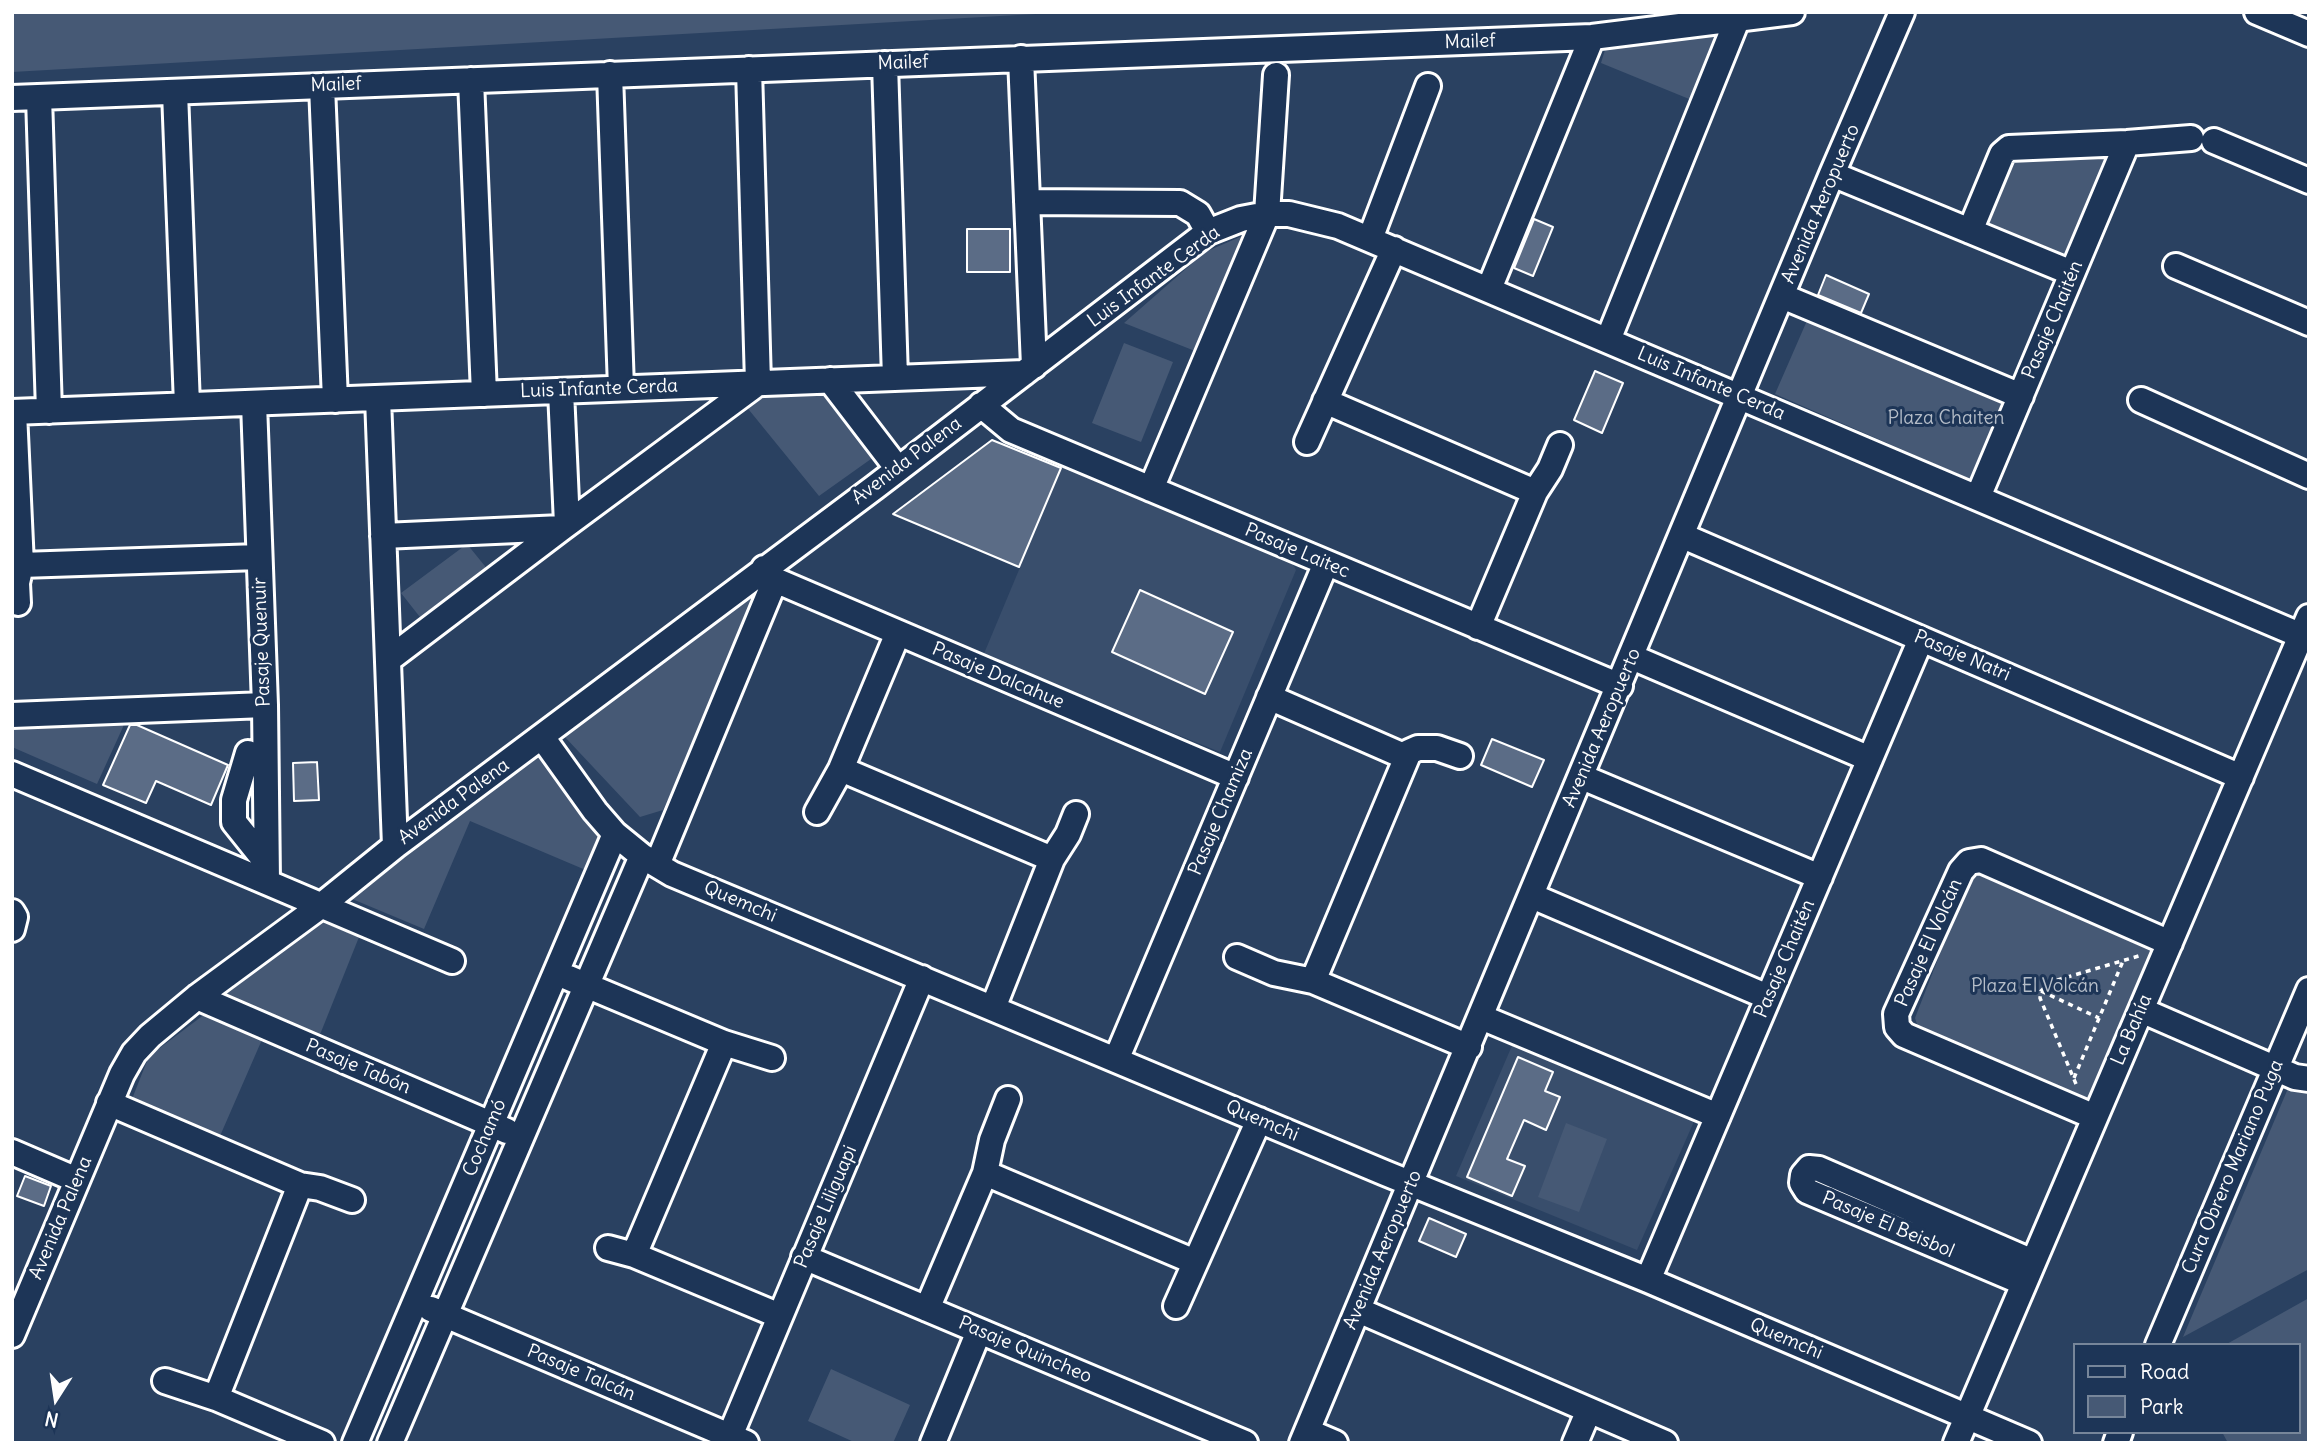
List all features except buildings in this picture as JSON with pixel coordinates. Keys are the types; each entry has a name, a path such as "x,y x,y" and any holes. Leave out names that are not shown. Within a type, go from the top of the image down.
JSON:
{"street":[{"name":"Mailef","path":"12,98 1592,37 1793,12"},
{"name":"Avenida Aeropuerto","path":"1304,1437 1902,12"},
{"path":"2257,12 2309,34"},
{"path":"1608,340 1737,20"},
{"path":"1489,289 1592,37"},
{"path":"1021,58 1027,202 1029,369"},
{"path":"885,64 895,378"},
{"path":"388,660 758,383 749,69"},
{"path":"610,74 621,388"},
{"path":"1151,489 1267,214 1276,75"},
{"path":"471,80 484,394"},
{"path":"323,86 335,400"},
{"path":"1370,239 1428,86"},
{"path":"175,92 187,405"},
{"path":"39,97 49,411"},
{"path":"1970,231 2002,154 2009,148 2202,140 2309,181"},
{"name":"Pasaje Chaitén","path":"1978,497 2127,143"},
{"path":"1832,174 2072,273"},
{"path":"1027,202 1180,203 1198,214 1208,232"},
{"name":"Luis Infante Cerda","path":"13,412 895,378 1029,369 1208,232 1241,219 1267,214 1289,214 1338,226 1370,239 1978,497 2306,631"},
{"path":"1307,442 1394,249"},
{"path":"2176,266 2309,323"},
{"path":"1782,296 2021,396"},
{"name":"Avenida Palena","path":"14,1324 109,1103 134,1054 149,1036 395,846 769,574 898,469 1029,369"},
{"path":"830,380 898,469"},
{"path":"561,391 565,526"},
{"path":"378,398 395,846"},
{"path":"2141,400 2309,476"},
{"path":"1325,401 1535,492"},
{"name":"Pasaje Quenuir","path":"254,403 265,705 266,872"},
{"name":"Pasaje Laitec","path":"981,405 1010,430 1620,686"},
{"path":"13,412 20,565 18,603"},
{"path":"1478,627 1535,492 1550,469 1560,445"},
{"path":"383,536 565,526"},
{"name":"Pasaje Natri","path":"1683,536 2241,776"},
{"path":"20,565 259,557"},
{"name":"Pasaje Chamiza","path":"1116,1060 1326,563"},
{"name":"Pasaje Dalcahue","path":"769,574 898,633 1236,777"},
{"name":"Cochamó","path":"390,1443 585,984 650,861 769,574"},
{"name":"La Bahía","path":"1956,1443 2029,1273 2092,1116 2306,631"},
{"path":"817,812 841,769 898,633"},
{"name":"Pasaje Chaitén","path":"1648,1280 1921,639"},
{"path":"1632,657 1870,759"},
{"path":"1269,697 1406,757"},
{"path":"12,715 265,705"},
{"name":"Quemchi","path":"542,737 615,834 650,861 707,889 1648,1280 2029,1443"},
{"path":"1313,981 1406,757 1412,750 1427,748 1443,749 1460,755"},
{"path":"248,753 234,800 234,822 266,872"},
{"path":"841,769 1052,859"},
{"path":"12,774 266,872 322,905 452,961"},
{"path":"1582,777 1820,877"},
{"path":"993,1008 1052,859 1068,834 1076,814"},
{"name":"Cochamó","path":"355,1443 615,834"},
{"name":"Pasaje El Volcán","path":"2092,1116 1904,1035 1897,1027 1896,1014 1961,871 1969,862 1981,860 2169,945"},
{"path":"1532,897 1768,997"},
{"path":"12,912 15,917 12,929"},
{"path":"1237,957 1274,973 1313,981 1469,1047"},
{"path":"556,972 724,1043 772,1058"},
{"name":"Pasaje Liliguapi","path":"738,1439 780,1316 922,978"},
{"name":"Cura Obrero Mariano Puga","path":"2159,1343 2309,990"},
{"name":"Pasaje Tabón","path":"197,997 520,1137"},
{"path":"2141,1010 2295,1077 2309,1079"},
{"path":"1481,1017 1718,1116"},
{"path":"634,1255 724,1043"},
{"path":"928,1309 985,1173 992,1140 1007,1099"},
{"path":"109,1103 300,1185 320,1188 352,1200"},
{"path":"1176,1306 1259,1120"},
{"path":"12,1152 77,1180"},
{"name":"Pasaje El Beisbol","path":"1809,1168 1819,1170 2029,1273 1807,1191 1802,1184 1802,1175 1809,1168"},
{"path":"985,1173 1195,1262"},
{"path":"216,1398 300,1185"},
{"path":"608,1248 634,1255 780,1316"},
{"name":"Pasaje Quincheo","path":"804,1257 1245,1443"},
{"name":"Pasaje Talcán","path":"415,1303 738,1439"},
{"path":"1358,1310 1665,1443"},
{"path":"933,1443 979,1331"},
{"path":"165,1381 216,1398 322,1443"},
{"path":"1575,1443 1589,1410"},
{"path":"1304,1437 1335,1443"}],"path":[{"path":"2092,1116 2040,998 2041,991 2048,984 2169,945"},
{"path":"2074,1078 2123,961"},
{"path":"2041,991 2099,1018"}],"shaded area":[{"path":"1064,462 1289,557 1296,570 1220,752 983,656"},
{"path":"1514,1041 1696,1117 1637,1250 1456,1176"}],"green space":[{"path":"12,12 1071,12 12,72"},
{"path":"1726,30 1694,101 1601,63 1605,50"},
{"path":"2106,151 2110,160 2061,264 1975,228 2009,157"},
{"path":"1254,231 1195,351 1124,323 1205,252"},
{"name":"Plaza Chaiten","path":"1809,316 2009,396 1974,481 1775,394"},
{"path":"1124,343 1173,362 1141,442 1092,423"},
{"path":"831,390 878,454 819,496 745,405 763,396"},
{"path":"467,544 493,576 427,626 401,593"},
{"path":"753,594 760,600 663,810 640,817 563,735"},
{"path":"125,717 97,784 12,747 12,722"},
{"path":"540,753 602,838 588,871 470,821 424,929 345,896"},
{"name":"Plaza El Volcán","path":"1971,874 1985,874 2160,940 2085,1104 1920,1034 1915,1018"},
{"path":"322,922 359,937 319,1037 223,995"},
{"path":"209,1011 264,1035 220,1136 132,1099 149,1056"},
{"path":"2289,1086 2309,1087 2309,1269 2183,1337"},
{"path":"1566,1123 1607,1139 1579,1212 1538,1197"},
{"path":"2309,1298 2309,1443 2228,1443 2223,1434 2300,1434 2300,1343 2229,1343"},
{"path":"831,1369 910,1405 893,1443 856,1443 808,1421"}]}
